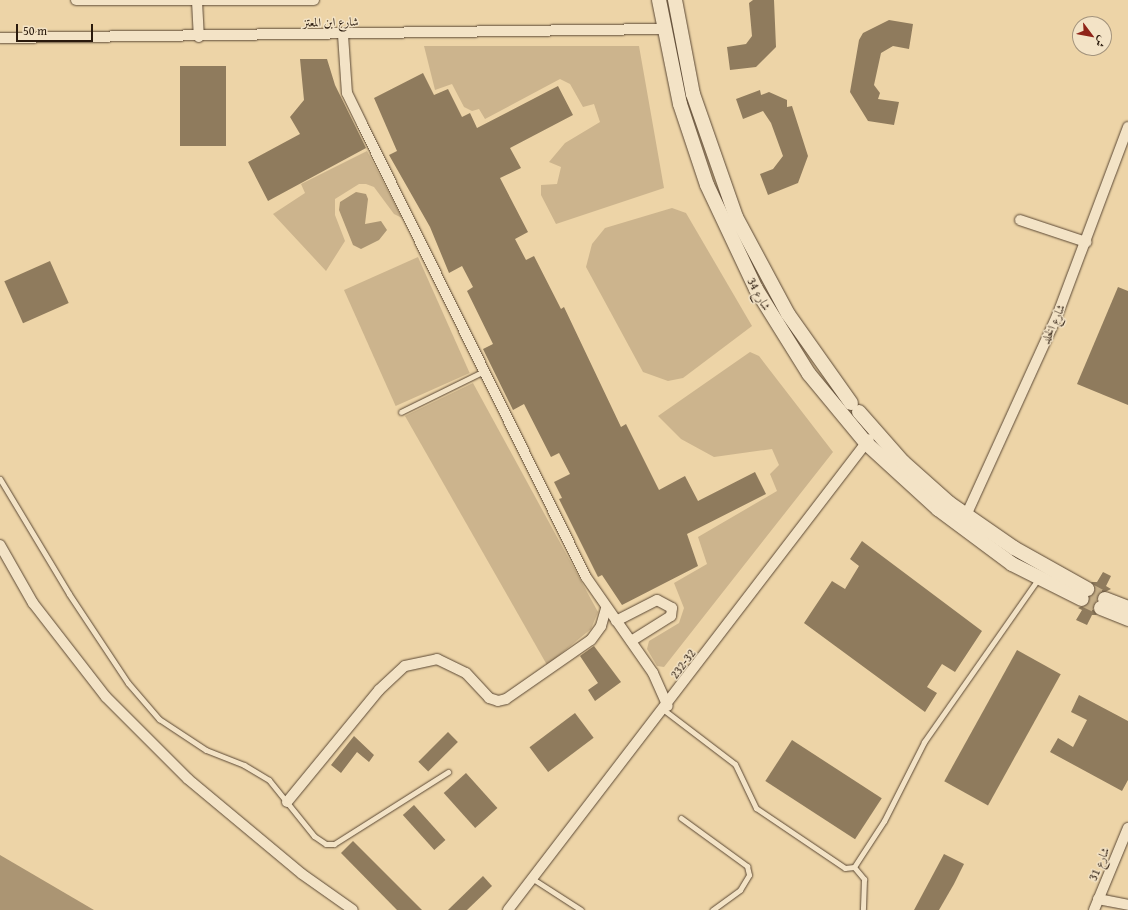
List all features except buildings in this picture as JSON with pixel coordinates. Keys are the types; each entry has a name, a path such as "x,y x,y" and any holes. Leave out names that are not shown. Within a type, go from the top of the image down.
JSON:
{"main road":[{"name":"شارع 34","path":"659,0 663,29 689,136 726,230 790,346 866,443 964,522"},
{"name":"شارع 34","path":"674,0 692,94 736,217 788,314 855,408 918,476 964,522"},
{"path":"964,522 1042,573 1085,594"},
{"path":"1128,608 1103,603 1128,620"}],"street":[{"path":"76,0 314,0"},
{"path":"197,1 199,37"},
{"name":"شارع ابن المعتز","path":"0,38 199,37 663,29"},
{"path":"343,35 347,94 586,577 606,608 631,641 666,708"},
{"name":"شارع الخلد","path":"964,522 1057,316 1128,127"},
{"path":"1020,220 1086,242"},
{"name":"232-32","path":"508,910 666,708 875,431"},
{"path":"0,545 33,603 106,696 188,779 302,874 353,910"},
{"path":"616,621 657,600 667,602 672,608 671,616 631,641"},
{"path":"287,802 379,690 404,666 437,659 466,673 489,698 498,701 591,640 601,626 606,608"},
{"name":"شارع 31","path":"1094,910 1128,828"},
{"path":"1098,899 1128,905"}],"lane":[{"path":"401,412 484,371"},
{"path":"0,479 69,594 128,683 159,719 206,750 237,762 269,780 314,836 326,844 334,844 448,772"},
{"path":"854,867 884,820 924,742 1042,573"},
{"path":"666,708 735,764 756,808 845,868 854,867"},
{"path":"681,818 748,866 749,875 740,890 712,910"},
{"path":"854,867 864,879 864,910"},
{"path":"533,879 581,910"}],"shaded area":[{"path":"424,46 639,46 664,188 556,224 541,195 541,185 557,184 561,167 549,162 565,143 600,122 594,104 583,107 570,84 560,79 485,119 479,109 472,111 464,107 452,84 435,90"},
{"path":"367,151 402,218 394,214 374,187 366,184 359,184 335,199 335,215 345,241 326,271 273,214 305,193 301,184"},
{"path":"356,192 366,194 368,199 365,224 381,221 387,230 379,240 361,249 353,245 339,210 340,202"},
{"path":"672,208 686,213 752,326 683,378 668,381 643,372 586,267 592,244 605,228"},
{"path":"418,257 470,373 396,406 344,290"},
{"path":"750,352 759,356 833,452 664,667 657,666 647,649 649,641 679,623 684,608 674,583 707,564 698,537 777,491 770,474 779,465 772,449 714,457 681,439 658,416"},
{"path":"473,383 598,612 591,629 547,665 405,416"},
{"path":"0,855 94,910 0,910"}],"tunnel":[{"path":"1087,589 1105,599"},
{"path":"1082,599 1101,608"}]}
